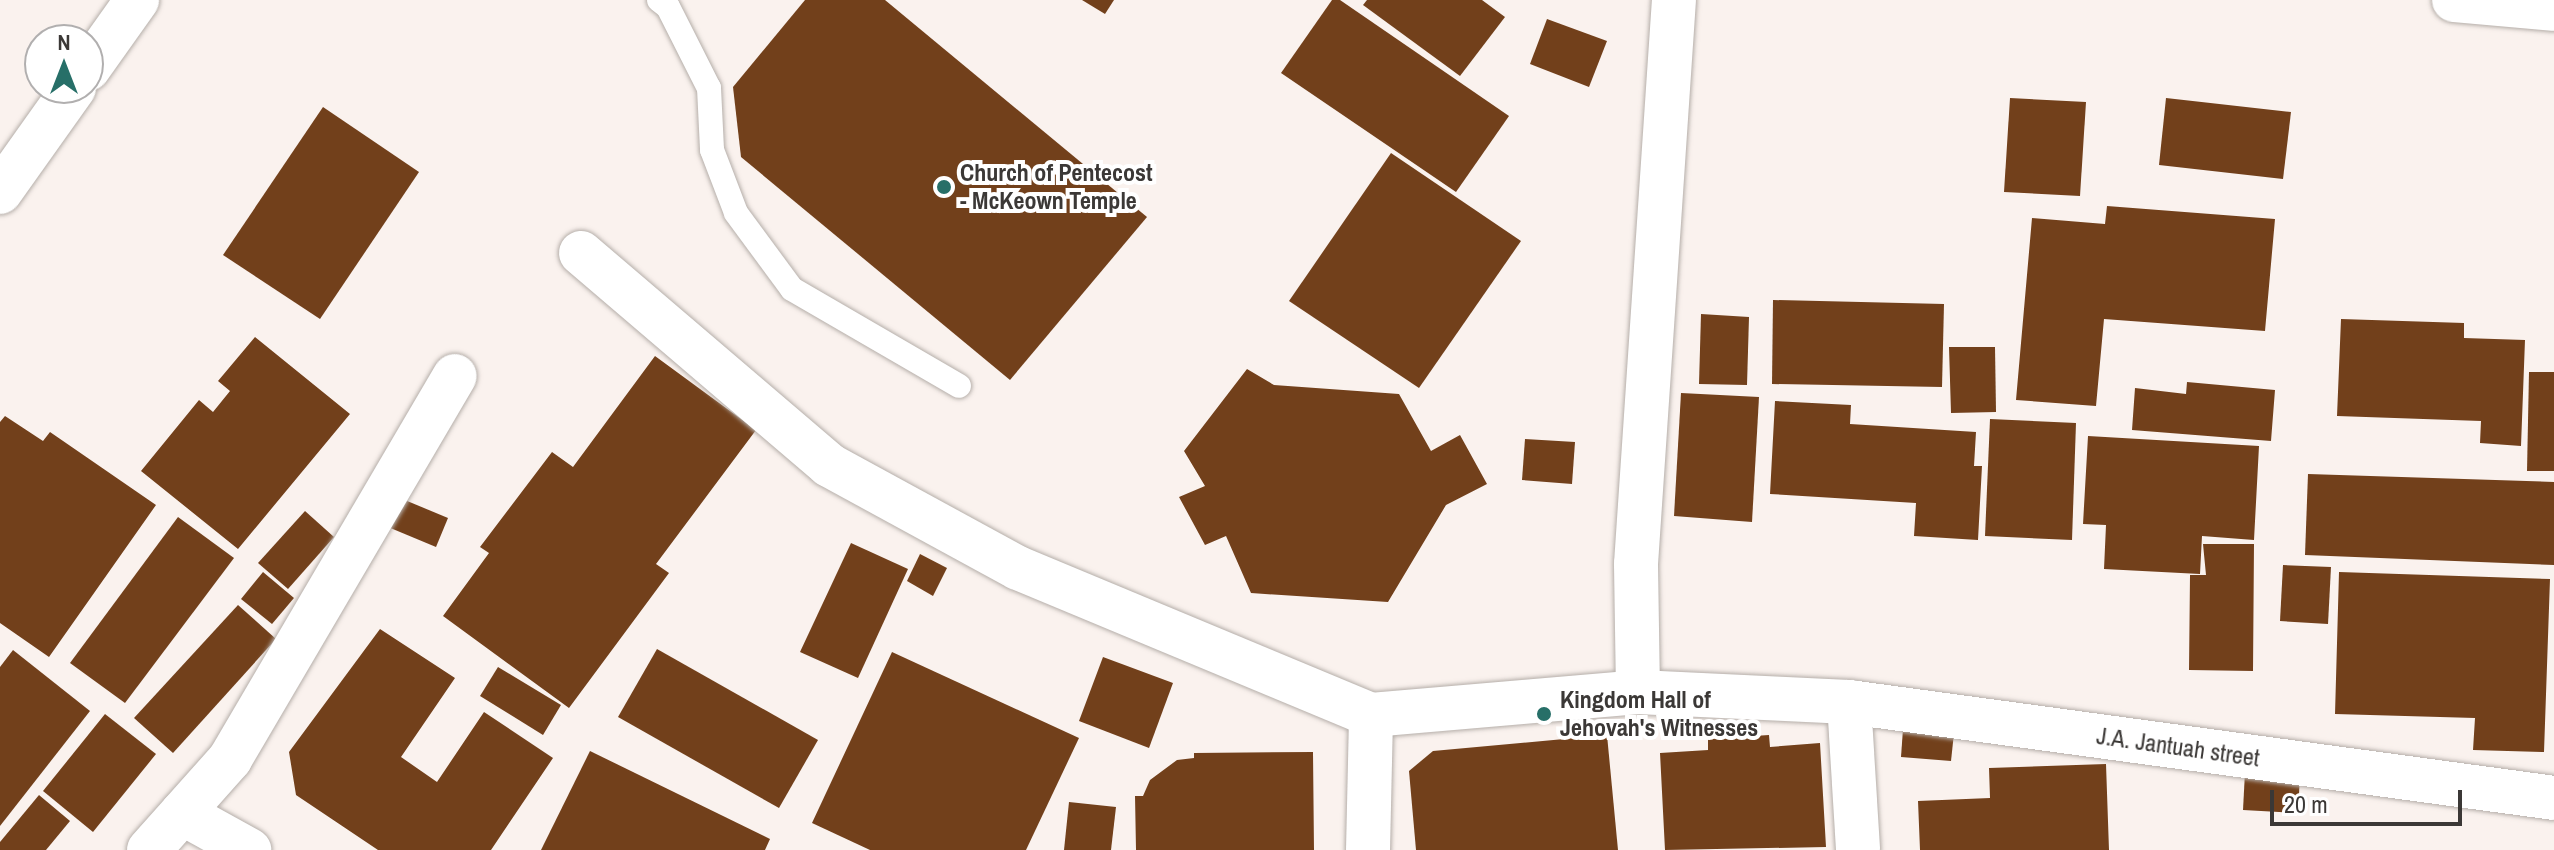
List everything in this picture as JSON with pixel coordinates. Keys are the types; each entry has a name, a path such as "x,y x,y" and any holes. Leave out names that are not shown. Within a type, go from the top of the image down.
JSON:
{"street":[{"path":"104,46 137,0"},
{"path":"1638,692 1636,564 1674,0"},
{"path":"2454,0 2554,9"},
{"path":"0,192 63,104"},
{"path":"581,253 829,465 1018,568 1371,715 1368,850"},
{"path":"149,850 230,759 455,376"},
{"name":"J.A. Jantuah street","path":"1371,715 1638,692 1849,702 2554,798"},
{"path":"1849,702 1858,850"},
{"path":"182,813 249,850"}],"lane":[{"path":"659,0 668,7 709,88 712,150 736,213 792,289 959,386"}],"building":[{"name":"Church of Pentecost - McKeown Temple","path":"805,0 885,0 1147,217 1010,380 741,157 733,87"},
{"path":"1082,0 1114,0 1105,14"},
{"path":"1332,0 1340,0 1509,116 1456,192 1281,73"},
{"path":"1367,0 1482,0 1505,17 1460,76 1363,5"},
{"path":"1547,19 1607,41 1589,87 1530,64"},
{"path":"2010,98 2086,102 2080,196 2004,192"},
{"path":"2166,98 2291,112 2283,179 2159,165"},
{"path":"323,107 419,172 320,319 223,255"},
{"path":"1391,153 1521,241 1419,388 1289,301"},
{"path":"2107,206 2275,219 2265,331 2104,319 2096,406 2016,400 2032,218 2105,224"},
{"path":"1773,300 1944,304 1942,387 1772,384"},
{"path":"1701,314 1749,317 1747,385 1699,384"},
{"path":"2341,319 2464,323 2464,338 2525,340 2521,446 2480,443 2481,421 2337,416"},
{"path":"255,337 350,414 238,549 141,471 199,400 213,412 230,391 218,381"},
{"path":"1949,347 1995,347 1996,412 1951,413"},
{"path":"655,356 756,430 656,564 669,573 569,708 443,616 489,553 480,547 552,452 573,467"},
{"path":"1247,369 1274,385 1399,394 1431,451 1460,435 1487,484 1446,505 1388,602 1251,593 1226,536 1205,545 1179,497 1205,486 1184,451"},
{"path":"2529,372 2554,372 2554,471 2527,471"},
{"path":"2187,382 2275,390 2271,441 2132,430 2135,388 2186,394"},
{"path":"1681,393 1759,397 1752,522 1674,516"},
{"path":"1775,401 1851,405 1850,424 1976,432 1974,466 1982,466 1978,540 1914,536 1916,503 1770,494"},
{"path":"5,416 43,441 50,432 156,505 49,657 0,623 0,422"},
{"path":"1990,419 2076,423 2072,540 1985,536"},
{"path":"2088,436 2259,446 2254,540 2202,536 2200,574 2104,569 2106,525 2083,524"},
{"path":"1525,439 1575,442 1572,484 1522,480"},
{"path":"2308,474 2554,482 2554,565 2305,555"},
{"path":"400,498 448,518 436,547 388,527"},
{"path":"305,511 334,537 288,589 258,563"},
{"path":"178,517 234,558 125,703 70,663"},
{"path":"851,543 908,569 858,678 800,652"},
{"path":"2203,544 2254,544 2253,671 2189,670 2190,575 2206,575"},
{"path":"920,554 947,568 933,596 907,581"},
{"path":"2283,565 2331,567 2328,624 2280,621"},
{"path":"263,572 294,598 272,624 241,599"},
{"path":"2339,572 2550,579 2544,752 2473,750 2475,718 2335,714"},
{"path":"238,605 276,639 173,753 134,718"},
{"path":"380,629 455,678 401,757 437,782 484,712 553,758 491,850 378,850 296,795 289,752"},
{"path":"657,649 818,740 779,808 618,717"},
{"path":"13,650 90,711 0,826 0,667"},
{"path":"892,652 1079,738 1026,850 870,850 812,823"},
{"path":"1103,657 1173,683 1149,748 1079,721"},
{"path":"498,667 561,705 543,735 480,696"},
{"path":"105,714 156,754 93,832 43,791"},
{"path":"1903,729 1954,733 1951,761 1901,757"},
{"path":"1607,735 1618,850 1416,850 1409,771 1433,751"},
{"path":"1769,735 1770,747 1820,743 1826,847 1665,850 1660,753 1708,750 1708,739"},
{"path":"590,751 770,839 765,850 541,850"},
{"path":"1313,752 1314,850 1136,850 1135,796 1143,796 1150,780 1177,760 1194,758 1194,753"},
{"path":"2106,764 2109,850 1920,850 1918,801 1990,798 1989,768"},
{"path":"2245,772 2300,775 2298,813 2243,810"},
{"path":"39,795 70,821 46,850 0,850 0,842"},
{"path":"1069,802 1116,807 1111,850 1064,850"}],"place":[{"name":"Church of Pentecost - McKeown Temple","path":"944,187"},
{"name":"Kingdom Hall of Jehovah's Witnesses","path":"1544,714"}]}
